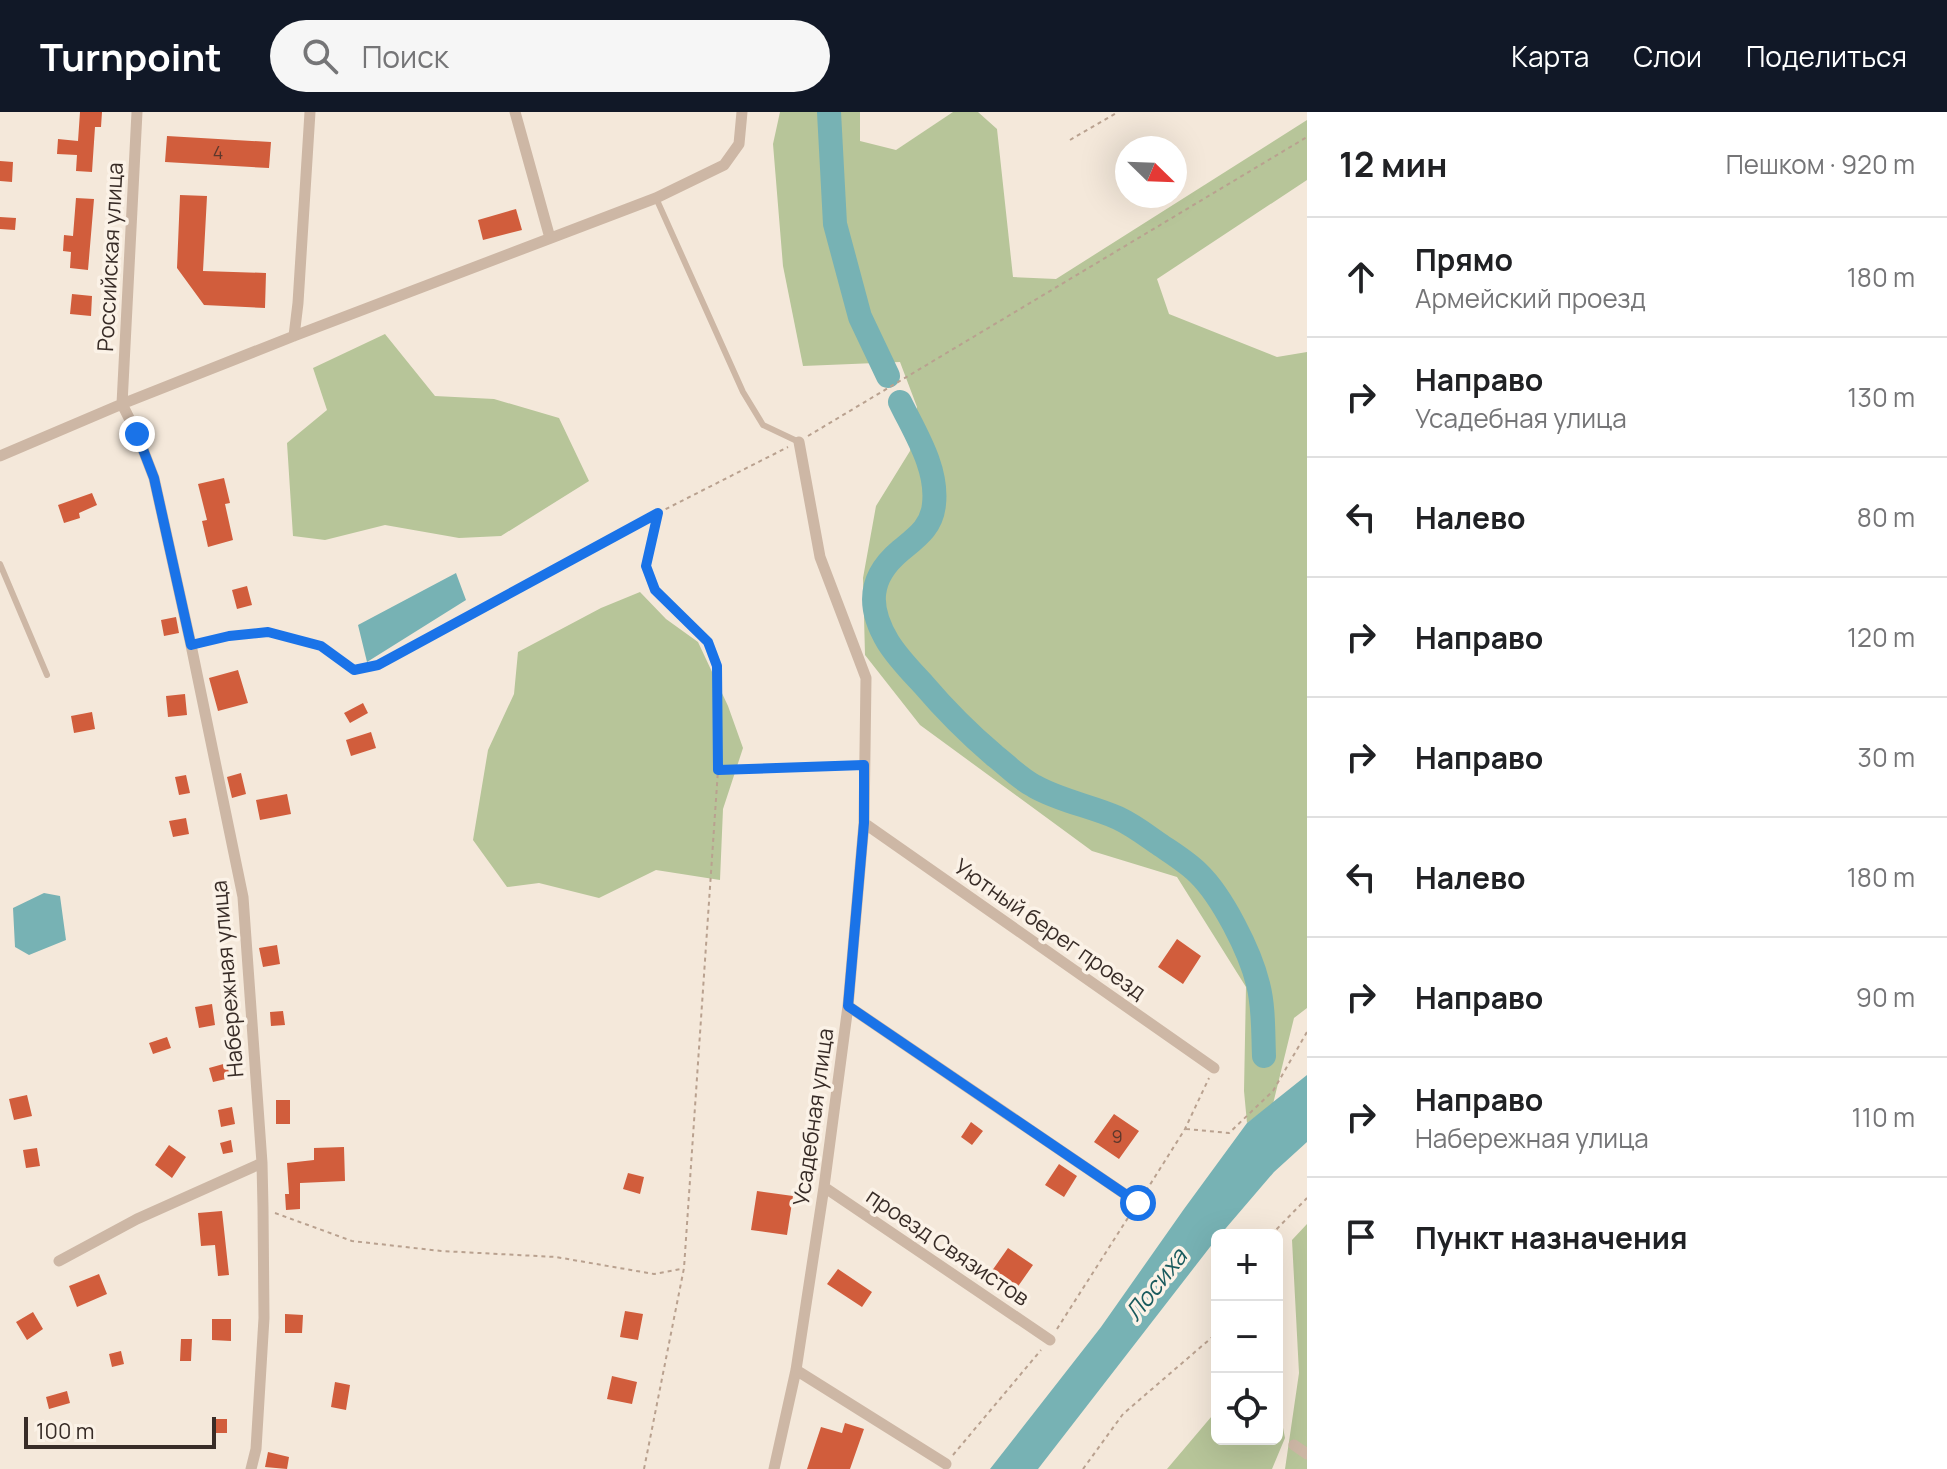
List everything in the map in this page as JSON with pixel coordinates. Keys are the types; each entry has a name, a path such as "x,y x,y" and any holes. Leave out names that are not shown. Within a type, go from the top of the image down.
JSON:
{"street":[{"name":"Российская улица","path":"122,404 137,112"},
{"path":"294,336 310,112"},
{"path":"515,112 550,238"},
{"path":"0,456 294,336 656,198 724,165 739,144 742,112"},
{"name":"Набережная улица","path":"122,404 154,478 243,897 263,1208 264,1318 256,1449 251,1469"},
{"name":"Усадебная улица","path":"774,1469 796,1370 824,1187 848,1006 864,823 866,678 820,557 799,442"},
{"name":"Уютный берег проезд","path":"864,823 1214,1068"},
{"path":"848,1006 1138,1203"},
{"path":"59,1261 137,1219 262,1163"},
{"name":"проезд Связистов","path":"824,1187 1050,1340"},
{"path":"796,1370 946,1464"},
{"path":"1294,1445 1307,1454"}],"lane":[{"path":"656,198 743,392 763,425 799,442"},
{"path":"0,564 47,675"}],"path":[{"path":"1070,140 1118,112"},
{"path":"191,645 229,636 268,632 321,646 354,670 378,665 658,513 799,442 1307,137"},
{"path":"644,1469 684,1268 718,770 717,666 708,642 655,590 646,566 658,513"},
{"path":"718,770 864,765"},
{"path":"1185,1129 1229,1133 1273,1091 1307,1032"},
{"path":"946,1464 1050,1340 1185,1129 1214,1068"},
{"path":"1277,1229 1307,1198"},
{"path":"263,1208 352,1241 441,1251 556,1257 654,1274 684,1268"},
{"path":"1083,1469 1123,1414 1211,1338"}],"green space":[{"path":"780,112 860,112 860,141 896,150 953,112 978,112 997,129 1013,277 1056,279 1168,208 1187,208 1187,196 1307,120 1307,180 1157,279 1169,314 1277,357 1307,352 1307,1008 1294,1018 1273,1104 1247,1123 1244,1091 1246,987 1177,877 1092,851 920,725 865,655 863,578 876,506 910,451 917,407 900,362 803,366 783,266 773,144"},
{"path":"385,334 435,396 494,399 559,418 589,481 501,536 459,538 385,525 325,540 293,536 287,443 327,410 313,368"},
{"path":"640,592 666,619 698,642 728,706 743,748 723,809 720,880 656,870 599,898 539,883 507,887 473,840 488,750 514,694 518,652 601,608"},
{"path":"1307,1224 1307,1469 1285,1469 1299,1373 1292,1240"},
{"path":"1211,1417 1211,1445 1282,1445 1272,1469 1167,1469"}],"water":[{"path":"456,573 466,600 367,662 358,625"},
{"path":"44,893 60,896 66,940 29,955 15,947 13,908"},
{"name":"Лосиха","path":"1307,1075 1307,1142 1274,1172 1225,1229 1211,1229 1211,1246 1038,1469 990,1469 1101,1327 1247,1123"}],"building":[{"path":"80,112 102,112 101,127 95,127 92,172 76,171 77,155 57,154 58,139 78,141"},
{"path":"167,136 271,142 269,168 165,162"},
{"path":"0,161 13,162 12,182 0,181"},
{"path":"180,195 207,196 203,271 266,273 265,308 204,305 177,268"},
{"path":"76,198 94,199 88,270 70,268 71,252 63,251 64,235 73,236"},
{"path":"516,209 522,230 483,240 478,220"},
{"path":"0,217 16,218 15,230 0,229"},
{"path":"72,294 92,296 91,316 70,314"},
{"path":"224,478 230,503 225,504 233,540 208,547 202,521 207,520 198,484"},
{"path":"92,493 97,505 79,513 80,518 64,523 58,505"},
{"path":"247,586 252,605 237,609 232,590"},
{"path":"176,617 179,633 164,636 161,620"},
{"path":"238,670 248,703 218,711 209,678"},
{"path":"185,694 187,715 168,717 166,696"},
{"path":"363,703 368,713 350,723 344,713"},
{"path":"92,712 95,729 74,733 71,716"},
{"path":"371,732 376,748 351,756 346,740"},
{"path":"241,773 246,794 232,798 227,777"},
{"path":"186,775 190,793 179,795 175,777"},
{"path":"287,794 291,814 260,820 256,800"},
{"path":"186,818 189,834 173,837 169,821"},
{"path":"1177,939 1201,956 1183,984 1158,967"},
{"path":"277,945 280,964 263,967 259,948"},
{"path":"212,1004 215,1025 199,1028 195,1007"},
{"path":"283,1011 285,1025 271,1026 270,1012"},
{"path":"167,1037 171,1048 153,1054 149,1043"},
{"path":"227,1063 230,1078 213,1082 209,1068"},
{"path":"27,1095 32,1116 14,1120 9,1099"},
{"path":"276,1100 290,1100 290,1124 276,1124"},
{"path":"232,1107 235,1124 221,1127 218,1110"},
{"path":"1114,1114 1139,1131 1119,1159 1094,1142"},
{"path":"971,1122 983,1131 972,1145 961,1137"},
{"path":"231,1140 233,1152 223,1154 220,1143"},
{"path":"169,1145 186,1157 172,1178 155,1165"},
{"path":"344,1147 345,1181 300,1183 300,1209 286,1210 285,1194 289,1194 287,1163 314,1160 314,1148"},
{"path":"37,1148 40,1166 26,1168 23,1150"},
{"path":"1059,1164 1077,1176 1064,1197 1045,1185"},
{"path":"628,1173 644,1177 640,1194 623,1189"},
{"path":"757,1191 793,1196 787,1235 751,1230"},
{"path":"222,1211 229,1275 218,1276 215,1245 201,1246 198,1213"},
{"path":"1008,1248 1033,1265 1014,1292 989,1275"},
{"path":"838,1269 872,1292 862,1307 827,1284"},
{"path":"99,1274 107,1294 77,1307 69,1286"},
{"path":"625,1311 643,1314 638,1340 620,1337"},
{"path":"33,1312 43,1329 27,1340 16,1322"},
{"path":"285,1314 303,1315 302,1333 285,1333"},
{"path":"212,1319 231,1319 231,1341 212,1340"},
{"path":"181,1339 192,1339 191,1361 180,1361"},
{"path":"121,1351 124,1364 112,1367 109,1354"},
{"path":"612,1376 637,1382 632,1404 607,1399"},
{"path":"335,1382 350,1385 346,1410 331,1407"},
{"path":"67,1391 70,1403 49,1409 46,1397"},
{"path":"213,1419 227,1419 227,1433 213,1433"},
{"path":"845,1423 864,1429 850,1469 807,1469 821,1427 842,1433"},
{"path":"268,1452 289,1457 287,1469 265,1467"}],"waterway":[{"path":"829,112 835,224 860,317 888,376"},
{"path":"900,402 929,464 934,504 927,525 889,561 877,582 874,605 888,642 904,664 958,722 1023,779 1054,796 1129,824 1198,873 1216,895 1249,956 1261,1002 1264,1056"}],"route":[{"path":"137,434 154,478 191,645 229,636 268,632 321,646 354,670 378,665 658,513 646,566 655,590 708,642 717,666 718,770 864,765 864,823 848,1006 1138,1203"}]}
